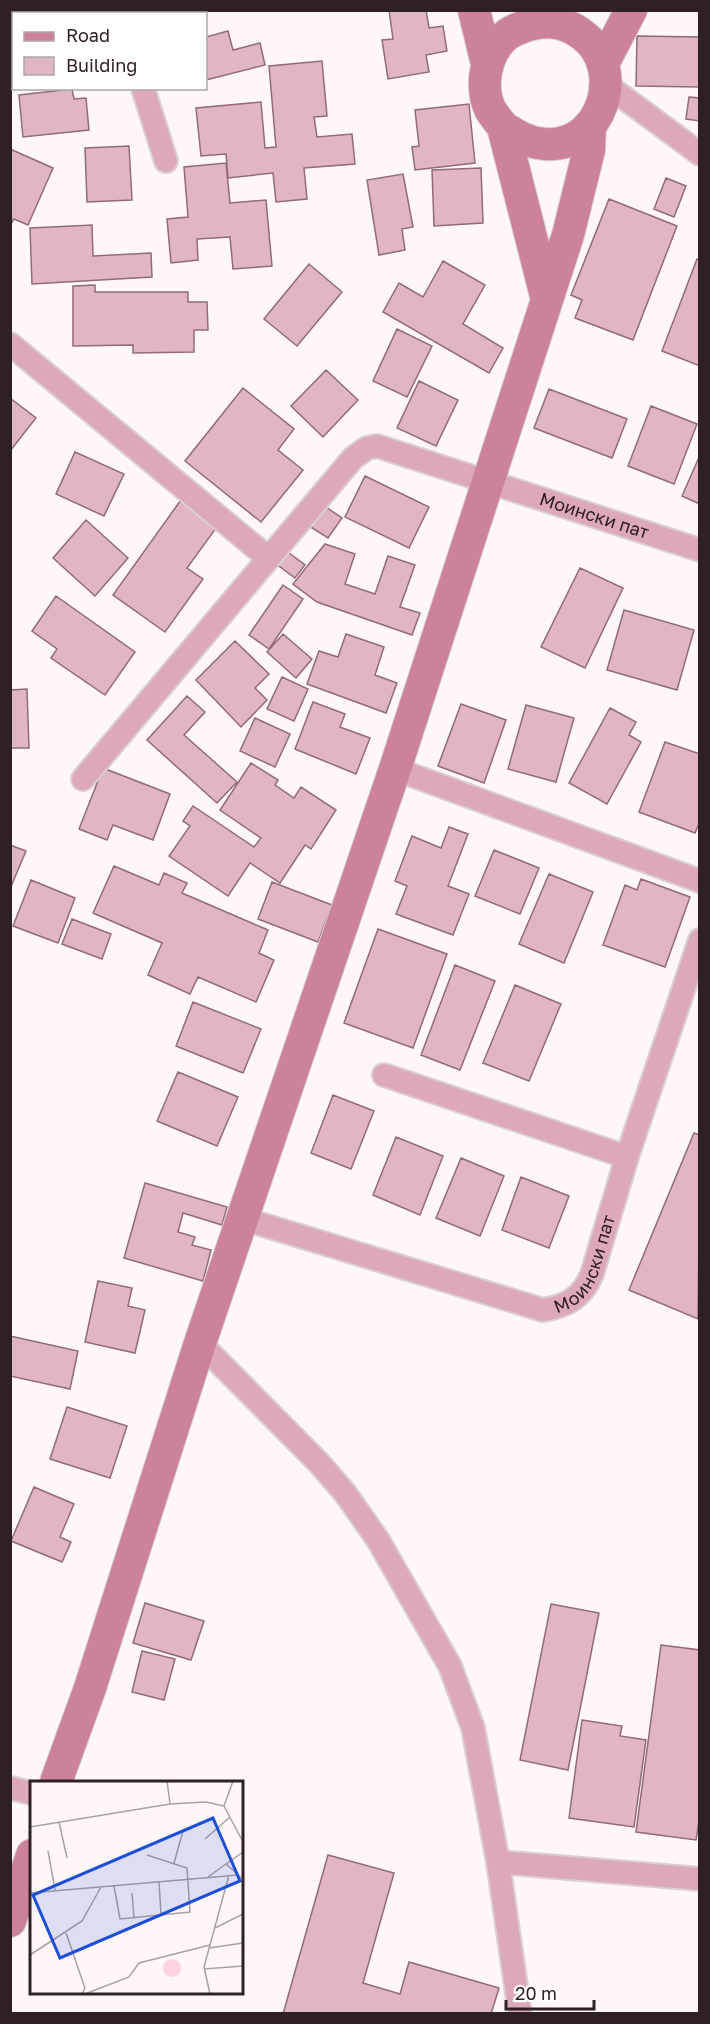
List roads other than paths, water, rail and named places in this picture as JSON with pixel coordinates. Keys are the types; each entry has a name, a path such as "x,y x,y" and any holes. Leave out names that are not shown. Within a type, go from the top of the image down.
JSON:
{"main road":[{"path":"474,10 487,64"},
{"path":"582,10 537,18 515,29 498,44 487,64 484,86 490,109 503,127 523,140 547,144 571,139 590,125 602,106 605,74 631,10"},
{"path":"537,18 574,28 592,42 605,74"},
{"path":"56,1781 90,1688 200,1343 395,769 546,296 568,235 583,177 590,125"},
{"path":"503,127 546,296"},
{"path":"10,1921 30,1862"}],"street":[{"path":"605,74 699,154"},
{"path":"144,90 166,161"},
{"path":"10,344 267,557"},
{"name":"Моински пат","path":"83,779 267,557 353,458 367,448 377,446 699,550"},
{"path":"395,769 699,881"},
{"name":"Моински пат","path":"244,1219 543,1310 569,1304 587,1286 699,940"},
{"path":"384,1075 627,1157"},
{"path":"200,1343 318,1462 345,1493 378,1540 450,1666 473,1728 498,1862 520,2013"},
{"path":"10,1788 30,1793"},
{"path":"498,1862 699,1879"}]}
